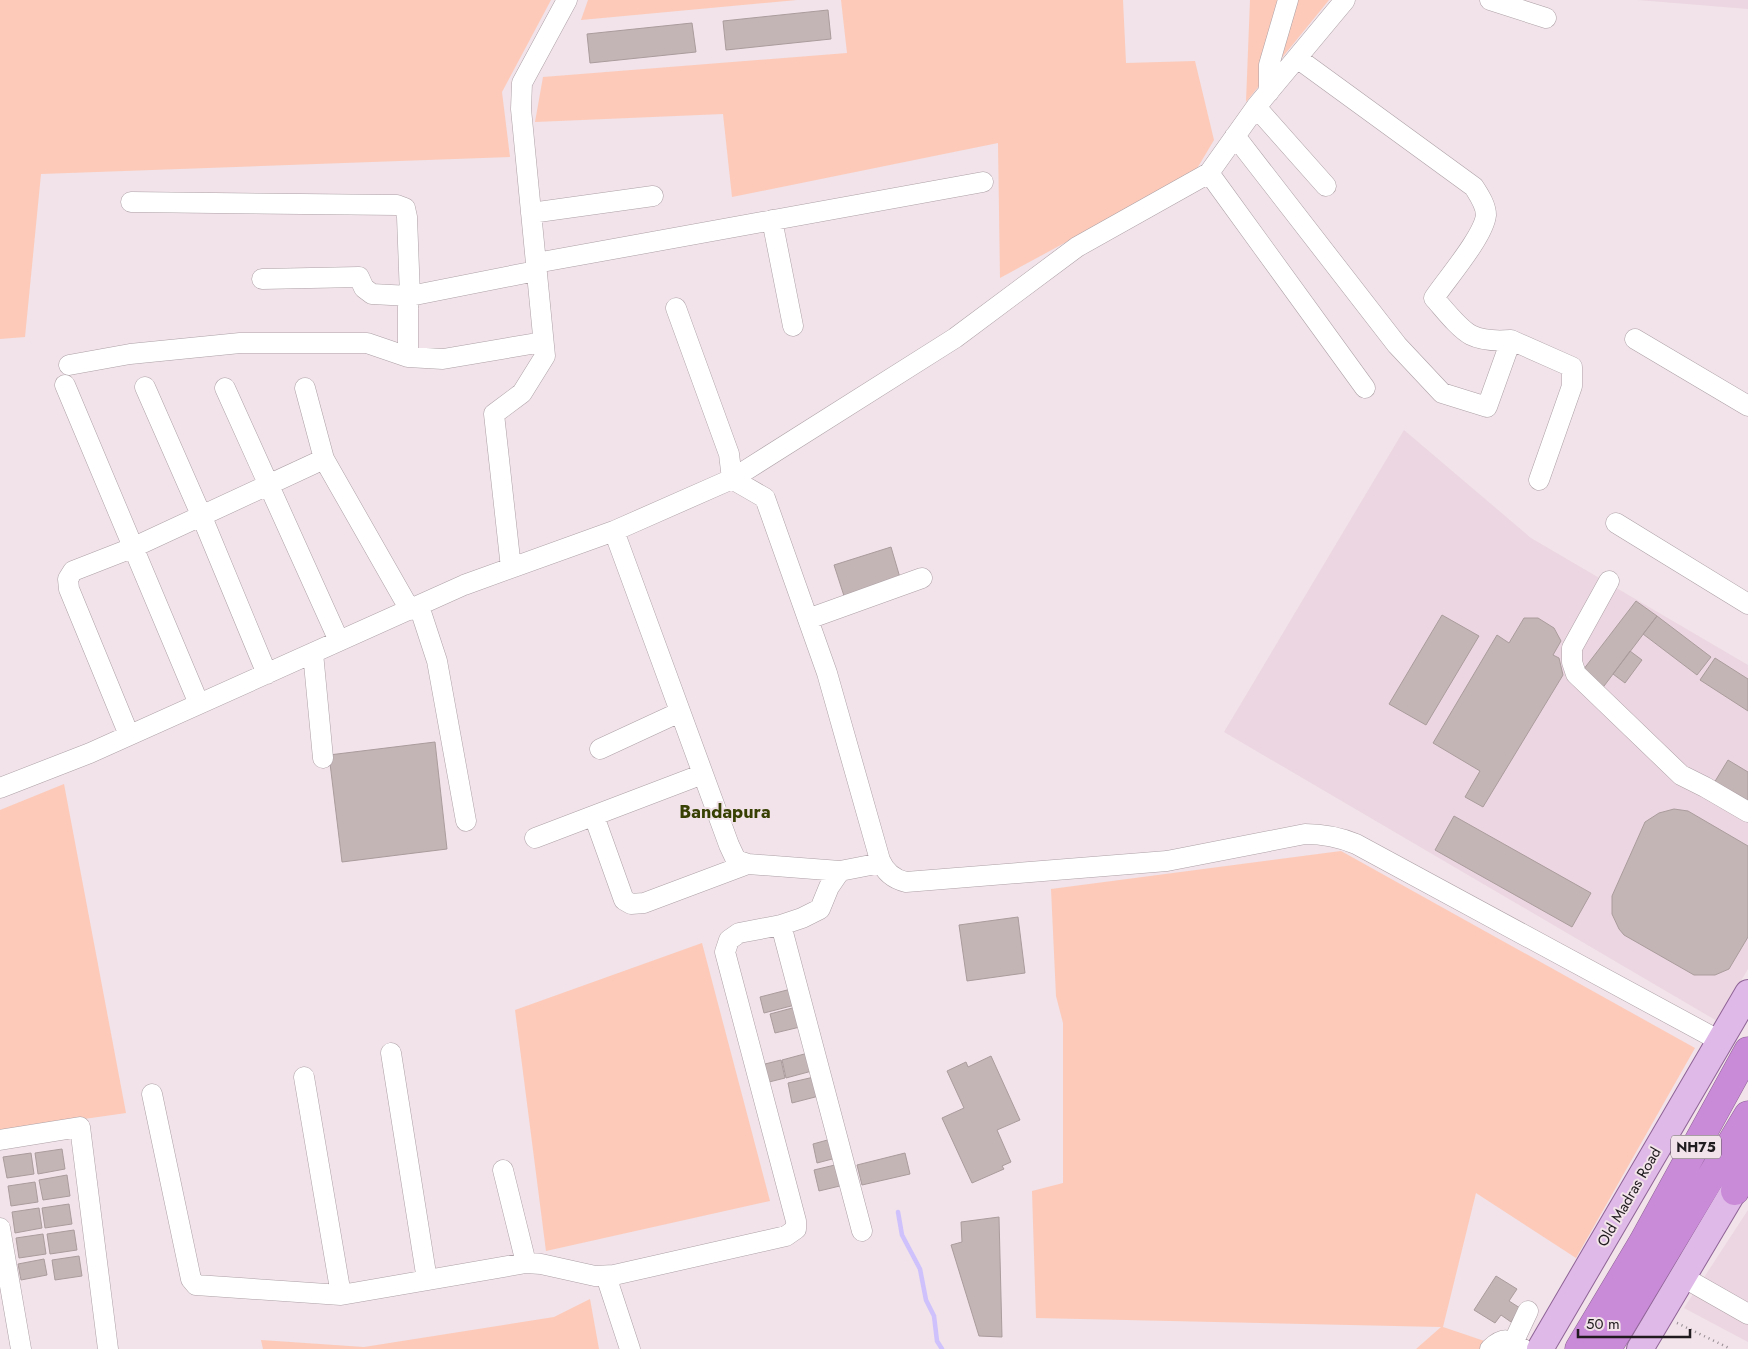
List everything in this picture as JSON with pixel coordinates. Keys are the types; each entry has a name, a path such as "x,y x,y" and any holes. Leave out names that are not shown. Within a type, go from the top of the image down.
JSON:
{"highway":[{"name":"NH75","path":"1579,1349 1643,1242 1748,1051"},
{"name":"NH75","path":"1607,1349 1748,1116"},
{"path":"1735,1191 1748,1116"}],"main road":[{"name":"Old Madras Road","path":"1540,1349 1748,993"},
{"path":"1640,1349 1748,1167"}],"street":[{"path":"511,568 494,414 522,393 545,356 521,109 522,84 567,0"},
{"path":"1269,92 1269,65 1288,0"},
{"path":"0,788 90,753 464,585 614,531 732,479 955,338 1077,247 1209,174 1256,107 1346,0"},
{"path":"1490,0 1546,18"},
{"path":"1297,58 1474,187 1482,201 1486,215 1477,239 1434,298 1450,317 1471,335 1495,341 1511,340 1572,367 1572,386 1539,480"},
{"path":"1256,107 1326,186"},
{"path":"1235,136 1397,345 1442,394 1487,406 1511,340"},
{"path":"1209,174 1365,388"},
{"path":"262,278 359,277 364,288 372,294 410,296 536,267 772,220 983,182"},
{"path":"531,214 653,196"},
{"path":"131,202 398,205 405,208 410,296 408,307 408,357"},
{"path":"772,220 793,326"},
{"path":"676,308 729,454 732,479"},
{"path":"1635,339 1748,406"},
{"path":"199,704 132,548 67,375 130,354 240,343 367,343 408,357 443,359 543,342"},
{"path":"145,387 202,516 267,674"},
{"path":"225,388 339,641"},
{"path":"306,388 324,459 414,608 438,660 466,821"},
{"path":"129,735 69,588 68,580 73,571 132,548 324,459"},
{"path":"732,479 765,498 827,673 881,863 892,877 906,882 1167,861 1306,834 1335,836 1365,848 1720,1041"},
{"path":"1616,523 1748,604"},
{"path":"614,531 736,860 748,864 840,872 881,863"},
{"path":"808,619 922,578"},
{"path":"1609,581 1572,648 1572,662 1576,674 1681,775 1748,812"},
{"path":"313,653 323,758"},
{"path":"600,749 680,712"},
{"path":"535,838 703,774"},
{"path":"594,816 624,900 631,904 644,903 748,864"},
{"path":"152,1094 191,1279 196,1285 341,1295 526,1263 541,1264 594,1276 606,1276 786,1236 796,1229 796,1221 725,952 729,940 739,933 781,925 820,909 829,887 840,872"},
{"path":"781,925 862,1231"},
{"path":"391,1053 427,1280"},
{"path":"304,1077 341,1295"},
{"path":"0,1140 80,1127 108,1349"},
{"path":"503,1170 526,1263"},
{"path":"0,1228 21,1349"},
{"path":"606,1276 630,1349"},
{"path":"1683,1277 1748,1314"},
{"path":"1490,1349 1501,1340 1506,1339 1518,1346 1528,1311"}],"path":[{"path":"1660,1316 1731,1349"}],"shaded area":[{"path":"0,0 551,0 502,92 510,157 41,174 25,337 0,339"},
{"path":"588,0 797,0 581,20"},
{"path":"841,0 1123,0 1126,63 1195,61 1214,140 1195,172 1000,278 998,143 732,197 723,114 535,122 543,77 847,53"},
{"path":"1250,0 1329,0 1246,102"},
{"path":"1638,0 1748,0 1748,9"},
{"path":"1404,430 1531,538 1748,665 1748,969 1717,1021 1224,732"},
{"path":"64,784 126,1113 0,1131 0,810"},
{"path":"1341,851 1695,1048 1576,1258 1476,1193 1443,1327 1508,1349 1416,1349 1441,1327 1036,1318 1032,1191 1063,1183 1063,1023 1056,996 1051,889"},
{"path":"702,943 770,1201 546,1251 515,1010"},
{"path":"1748,1210 1748,1342 1684,1308"},
{"path":"590,1299 599,1349 263,1349 261,1340 364,1347 554,1317"}],"building":[{"path":"828,10 831,39 726,50 723,21"},
{"path":"692,23 696,52 590,63 587,34"},
{"path":"891,547 901,581 845,599 834,565"},
{"path":"1636,601 1657,616 1601,690 1580,674"},
{"path":"1442,615 1479,636 1426,725 1389,704"},
{"path":"1657,616 1711,657 1697,675 1643,634"},
{"path":"1524,618 1538,618 1554,628 1561,641 1553,655 1559,658 1563,675 1483,807 1465,797 1480,771 1433,743 1497,635 1509,643"},
{"path":"1630,651 1642,660 1625,683 1613,674"},
{"path":"1715,658 1748,679 1748,711 1700,680"},
{"path":"435,742 447,849 342,862 329,755"},
{"path":"1728,760 1748,772 1748,803 1714,783"},
{"path":"1674,809 1688,811 1748,846 1748,937 1729,969 1715,975 1694,975 1624,935 1612,914 1612,896 1645,822 1659,813"},
{"path":"1454,816 1591,893 1572,927 1435,850"},
{"path":"1018,917 1025,973 967,981 959,925"},
{"path":"791,989 795,1005 764,1013 760,997"},
{"path":"796,1007 800,1027 775,1033 770,1014"},
{"path":"808,1053 812,1071 786,1078 782,1060"},
{"path":"991,1056 1020,1120 997,1130 1011,1162 1002,1166 1004,1169 972,1183 942,1118 964,1108 947,1071 966,1062 968,1067"},
{"path":"781,1060 785,1078 761,1084 757,1066"},
{"path":"814,1077 819,1096 792,1103 788,1083"},
{"path":"831,1139 836,1158 817,1163 813,1144"},
{"path":"62,1149 65,1169 38,1174 35,1153"},
{"path":"31,1153 34,1174 7,1178 3,1157"},
{"path":"905,1153 910,1174 862,1185 857,1165"},
{"path":"839,1164 844,1185 819,1191 814,1170"},
{"path":"67,1175 70,1196 43,1200 39,1180"},
{"path":"35,1182 38,1202 11,1206 8,1186"},
{"path":"69,1204 72,1224 45,1228 42,1208"},
{"path":"39,1208 42,1228 15,1233 12,1212"},
{"path":"999,1217 1002,1337 979,1336 951,1245 962,1242 961,1222"},
{"path":"74,1230 77,1250 50,1254 47,1234"},
{"path":"43,1234 46,1254 19,1258 16,1238"},
{"path":"79,1256 82,1276 55,1280 52,1260"},
{"path":"44,1259 47,1275 21,1280 18,1264"},
{"path":"1496,1276 1517,1289 1509,1301 1520,1308 1511,1322 1501,1315 1495,1323 1474,1310"}],"waterway":[{"path":"898,1212 902,1235 920,1269 926,1300 934,1316 937,1341 942,1349"}],"district":[{"name":"Bandapura","path":"725,812"}]}
